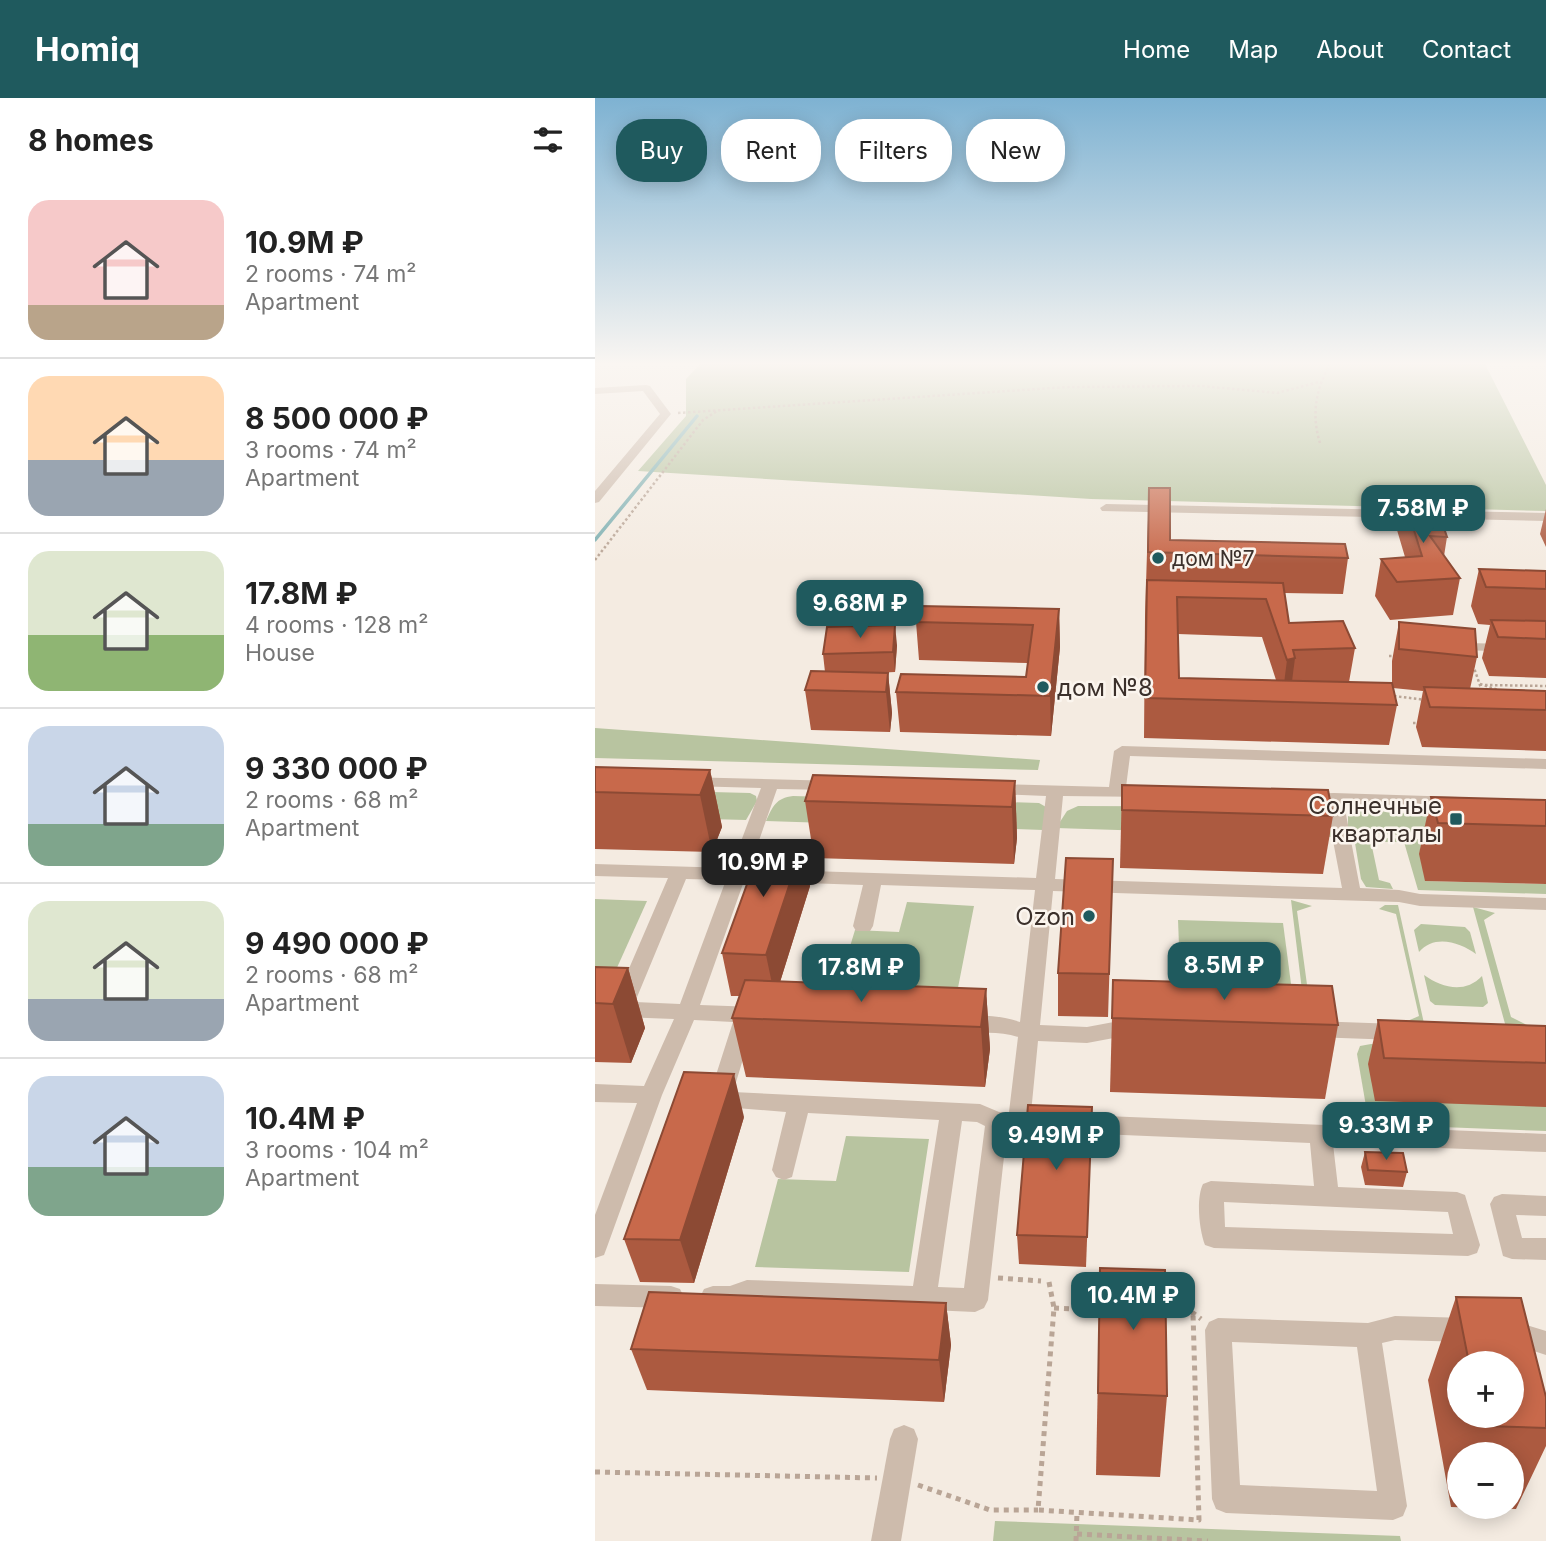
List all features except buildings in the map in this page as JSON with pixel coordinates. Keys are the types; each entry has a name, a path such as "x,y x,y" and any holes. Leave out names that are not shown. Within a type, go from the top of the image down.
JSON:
{"street":[{"path":"595,499 653,429"},
{"path":"1106,508 1546,517"},
{"path":"1468,646 1546,649"},
{"path":"1117,792 1122,751 1546,764"},
{"path":"676,781 852,785"},
{"path":"595,1247 651,1095 687,1012 739,875 771,783"},
{"path":"974,789 1158,793"},
{"path":"595,1295 731,1298 747,1291 975,1300 1008,1121 1029,1033 1055,791"},
{"path":"1293,797 1463,802"},
{"path":"1334,798 1352,894"},
{"path":"595,870 1352,894 1399,896 1420,900 1546,904"},
{"path":"622,1009 679,873"},
{"path":"863,926 873,880"},
{"path":"595,1008 774,1016"},
{"path":"747,1014 719,1100 980,1113 1008,1121 1546,1143"},
{"path":"940,1023 1009,1026 1029,1033 1087,1035 1145,1024 1159,1024"},
{"path":"1299,1029 1422,1033"},
{"path":"595,1093 651,1095"},
{"path":"784,1170 799,1104"},
{"path":"924,1298 952,1111"},
{"path":"1321,1134 1327,1197"},
{"path":"1211,1191 1327,1197 1457,1202 1468,1245 1214,1237 1211,1191"},
{"path":"1546,1206 1502,1204 1512,1248 1546,1249"},
{"path":"1368,1335 1393,1506 1226,1499 1218,1330 1368,1335 1395,1328 1506,1331 1546,1343"},
{"path":"886,1541 904,1439"}],"path":[{"path":"595,560 696,429"},
{"path":"1316,429 1320,443"},
{"path":"1468,646 1484,695"},
{"path":"1389,656 1401,657"},
{"path":"1461,663 1473,664"},
{"path":"1480,684 1546,686"},
{"path":"1480,684 1506,693"},
{"path":"1394,696 1434,701"},
{"path":"1413,723 1427,723"},
{"path":"978,1277 1041,1281"},
{"path":"1038,1510 1054,1308 1049,1282"},
{"path":"1054,1308 1109,1310"},
{"path":"1151,1312 1193,1314 1218,1330"},
{"path":"595,1472 897,1478 990,1510 1038,1510 1199,1520 1193,1314"},
{"path":"1077,1513 1076,1537 1208,1541"}],"green space":[{"path":"674,429 1518,429 1546,485 1546,511 1091,499 638,471"},
{"path":"595,728 1040,760 1038,770 595,758"},
{"path":"595,789 750,793 756,796 757,801 746,820 595,816"},
{"path":"793,796 1039,803 1046,807 1043,830 766,821 776,804"},
{"path":"1078,806 1308,807 1329,814 1333,837 1056,828 1067,811"},
{"path":"1358,809 1430,816 1546,839 1348,833 1348,813"},
{"path":"1354,837 1546,843 1425,881 1546,884 1546,894 1418,890 1404,842 1371,842 1379,880 1390,883 1393,889 1366,887 1361,879"},
{"path":"595,899 647,901 611,981 595,981"},
{"path":"1291,900 1312,906 1297,911 1311,1014 1306,1023"},
{"path":"907,902 974,906 955,1003 835,996 855,930 899,932"},
{"path":"1385,905 1398,905 1425,1028 1405,1022 1419,1016 1396,914 1379,909"},
{"path":"1473,907 1495,913 1484,920 1511,1017 1529,1026 1507,1031"},
{"path":"1178,920 1283,923 1293,999 1181,996"},
{"path":"1421,924 1465,927 1470,932 1476,954 1455,943 1447,942 1432,943 1419,952 1414,930"},
{"path":"1424,975 1453,987 1468,985 1482,976 1488,1003 1483,1007 1435,1005 1430,1001"},
{"path":"1371,1044 1546,1051 1546,1131 1389,1125 1372,1118 1367,1112 1357,1054 1360,1046"},
{"path":"846,1136 929,1139 909,1272 755,1267 778,1179 836,1181"},
{"path":"995,1521 1400,1536 1401,1541 993,1541"}],"waterway":[{"path":"595,540 686,429"}],"place":[{"name":"дом №7","path":"1158,558"},
{"name":"дом №8","path":"1043,687"},
{"name":"Солнечные кварталы","path":"1456,819"},
{"name":"Ozon","path":"1089,916"}]}
